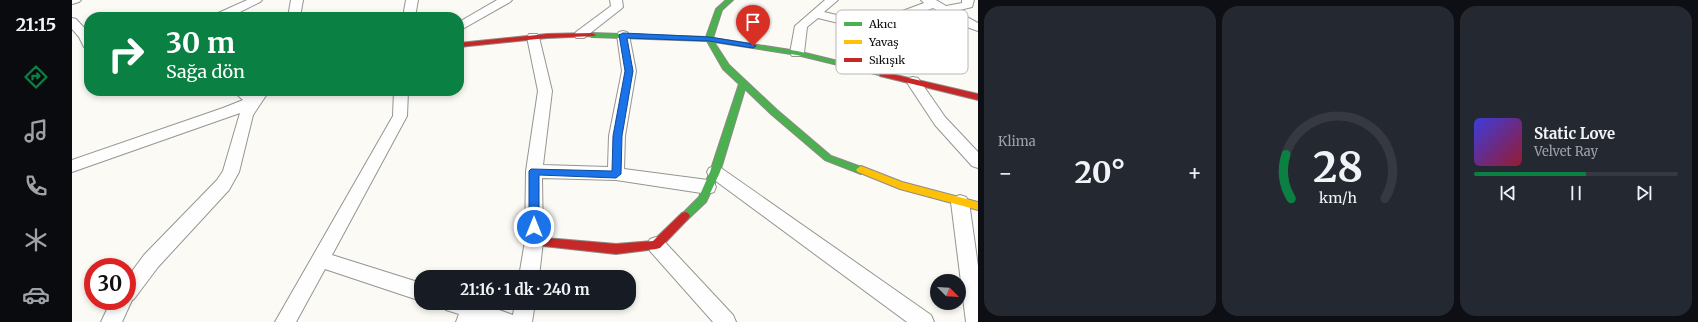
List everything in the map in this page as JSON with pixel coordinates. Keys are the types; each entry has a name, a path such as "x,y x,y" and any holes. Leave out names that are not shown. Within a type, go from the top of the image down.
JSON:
{"street":[{"path":"231,12 256,0"},
{"path":"295,12 297,0"},
{"path":"410,12 412,0"},
{"path":"464,24 506,0"},
{"path":"580,35 617,7 616,0"},
{"path":"730,0 719,9 709,39 726,67 774,112 828,158 900,185 978,206"},
{"path":"797,53 801,26 832,0"},
{"path":"921,10 935,5 968,5 968,0"},
{"path":"935,5 944,10"},
{"path":"816,14 836,19"},
{"path":"72,22 84,35"},
{"path":"968,23 978,27"},
{"path":"464,44 533,37 580,35 623,35 709,39 797,53 836,62"},
{"path":"616,174 617,136 629,71 623,35"},
{"path":"530,270 534,241 534,171 545,91 533,37"},
{"path":"884,74 978,96"},
{"path":"913,81 940,121 978,162"},
{"path":"534,241 616,249 656,245 703,199 712,180 743,83"},
{"path":"72,166 228,112 258,96"},
{"path":"136,281 151,261 223,185 231,172 246,115 258,96"},
{"path":"285,322 400,116 402,96"},
{"path":"534,171 712,180 924,322"},
{"path":"960,202 976,322"},
{"path":"656,245 726,322"},
{"path":"320,259 414,290"},
{"path":"111,322 117,310"},
{"path":"522,322 523,310"},
{"path":"463,311 506,322"}],"traffic: fast":[{"path":"730,0 719,9 709,39 726,67 774,112 828,158 861,170"},
{"path":"592,35 709,39 797,53 836,63"},
{"path":"685,216 703,199 715,172 743,83"}],"traffic: slow":[{"path":"861,170 900,185 978,206"}],"traffic: jam":[{"path":"464,44 547,36 592,35"},
{"path":"883,74 978,97"},
{"path":"534,241 616,249 656,245 685,216"}],"route":[{"path":"534,227 534,171 616,174 617,136 629,71 623,35 709,39 753,46"}]}
